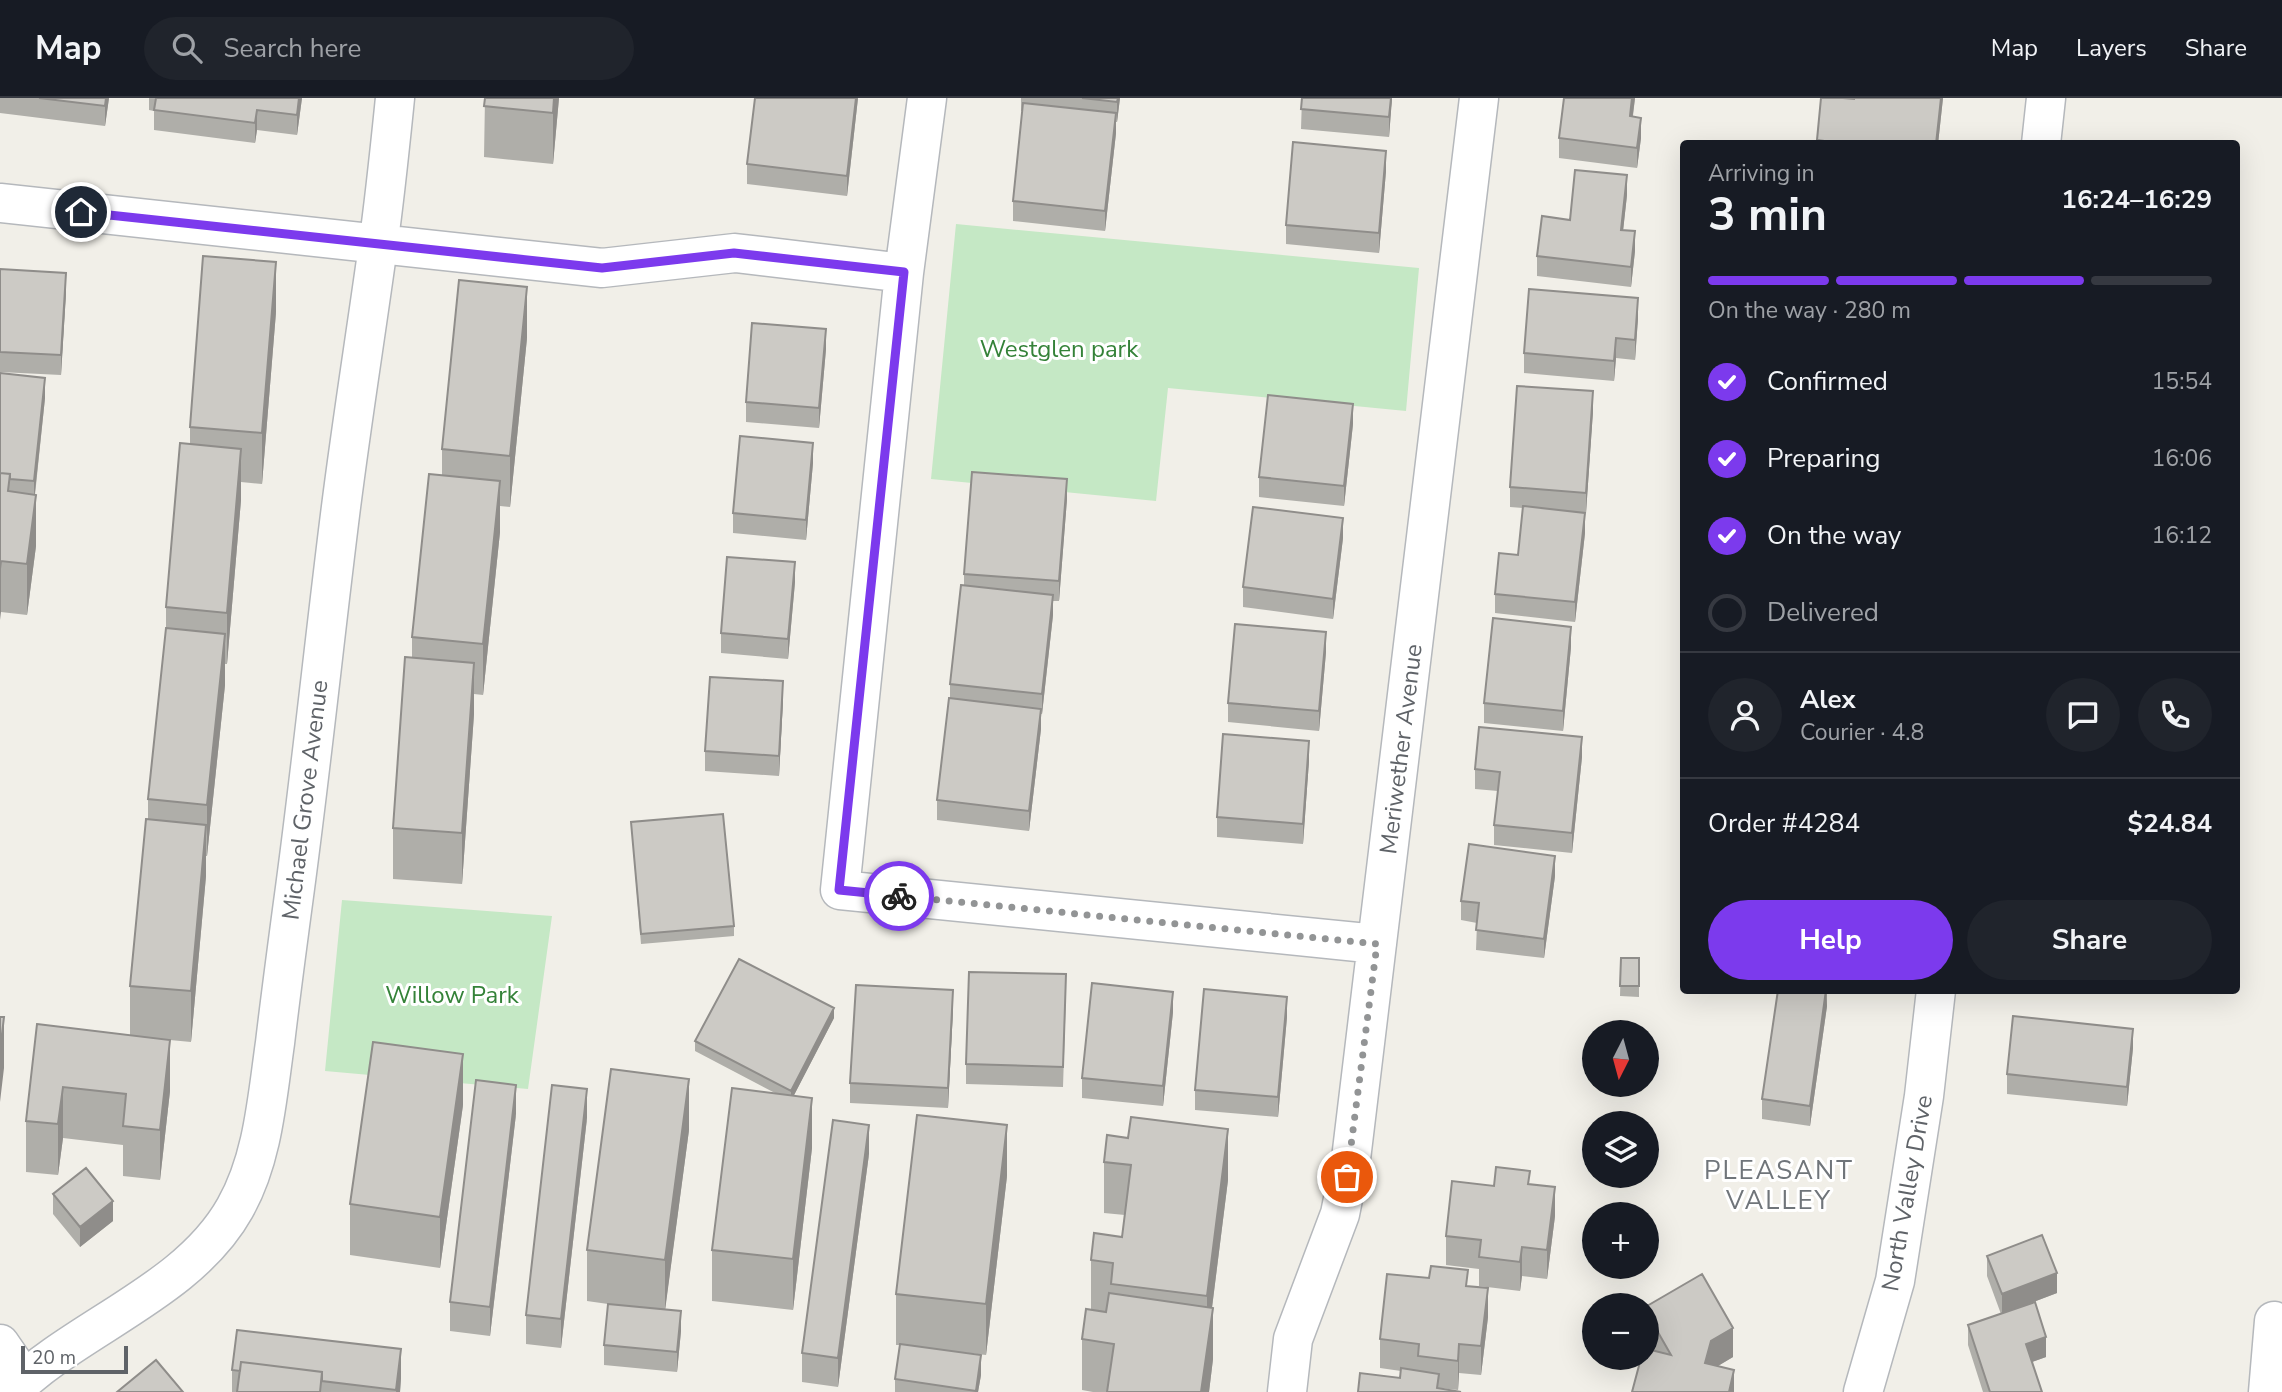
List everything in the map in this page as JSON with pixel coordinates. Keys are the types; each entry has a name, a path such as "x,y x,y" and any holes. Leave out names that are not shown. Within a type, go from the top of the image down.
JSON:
{"street":[{"name":"Michael Grove Avenue","path":"18,1386 78,1340 163,1285 184,1268 220,1230 236,1208 254,1162 267,1101 301,845 341,503 379,242 395,98"},
{"path":"927,98 904,272 839,890 1377,944"},
{"name":"Meriwether Avenue","path":"1287,1392 1293,1339 1340,1214 1351,1159 1479,98"},
{"path":"2041,140 2046,98"},
{"path":"0,203 602,268 734,253 904,272"},
{"name":"North Valley Drive","path":"1863,1392 1895,1281 1924,1096 1936,994"},
{"path":"2268,1392 2274,1321"},
{"path":"0,1344 18,1386"}],"green space":[{"name":"Westglen park","path":"956,224 1419,268 1406,411 1168,388 1156,501 931,479"},
{"name":"Willow Park","path":"342,900 552,916 528,1089 325,1071"}],"building":[{"path":"39,98 106,98 105,106"},
{"path":"156,98 299,98 297,115 257,110 255,123 154,110"},
{"path":"485,98 554,98 553,113 484,106"},
{"path":"755,98 856,98 847,176 747,164"},
{"path":"1082,98 1118,98 1117,102"},
{"path":"1302,98 1391,98 1389,117 1301,109"},
{"path":"1564,98 1632,98 1630,116 1641,118 1637,148 1559,138"},
{"path":"1821,98 1941,98 1936,140 1817,140"},
{"path":"1023,103 1116,113 1105,211 1013,201"},
{"path":"1293,142 1386,151 1379,233 1286,225"},
{"path":"1575,170 1627,175 1621,230 1635,231 1631,267 1537,256 1542,216 1570,220"},
{"path":"203,256 276,262 262,433 190,427"},
{"path":"0,269 66,273 61,355 0,352"},
{"path":"459,280 527,287 510,456 442,449"},
{"path":"1529,289 1638,298 1635,340 1616,338 1614,361 1524,353"},
{"path":"752,323 826,329 819,408 746,402"},
{"path":"0,373 45,378 34,481 10,479 10,474 0,473"},
{"path":"1517,386 1593,391 1586,493 1510,487"},
{"path":"1268,395 1353,404 1344,486 1259,477"},
{"path":"740,436 813,443 806,520 733,513"},
{"path":"180,443 241,449 227,613 166,607"},
{"path":"972,472 1067,479 1059,581 964,574"},
{"path":"0,473 10,474 8,491 36,495 27,564 1,561 0,569"},
{"path":"429,474 500,481 483,644 412,637"},
{"path":"1523,506 1585,513 1575,602 1495,594 1499,553 1518,555"},
{"path":"1253,507 1343,518 1333,599 1243,587"},
{"path":"727,557 795,562 788,639 721,633"},
{"path":"961,585 1053,595 1042,694 950,684"},
{"path":"1493,618 1571,627 1563,711 1484,703"},
{"path":"1235,624 1326,632 1319,711 1228,703"},
{"path":"166,628 225,634 207,805 148,799"},
{"path":"405,657 474,663 462,833 393,828"},
{"path":"710,677 783,681 779,756 705,751"},
{"path":"949,698 1041,709 1029,811 937,800"},
{"path":"1479,727 1582,737 1572,833 1494,825 1500,772 1475,769"},
{"path":"1223,734 1309,741 1303,824 1217,817"},
{"path":"723,814 734,926 641,934 631,822"},
{"path":"146,819 206,825 191,991 130,986"},
{"path":"1469,844 1555,856 1544,939 1476,930 1479,903 1461,901"},
{"path":"1621,958 1639,958 1639,986 1620,986"},
{"path":"739,959 834,1008 791,1091 695,1041"},
{"path":"969,972 1066,974 1063,1067 966,1064"},
{"path":"1092,983 1173,992 1163,1086 1082,1078"},
{"path":"856,985 953,990 948,1088 850,1083"},
{"path":"1204,989 1287,997 1278,1097 1195,1090"},
{"path":"1777,994 1825,994 1810,1106 1762,1099"},
{"path":"2013,1016 2133,1029 2127,1087 2007,1074"},
{"path":"0,1017 4,1017 0,1051"},
{"path":"37,1024 170,1040 160,1130 123,1126 126,1094 63,1087 58,1124 26,1121"},
{"path":"373,1042 463,1054 440,1217 350,1204"},
{"path":"611,1069 689,1079 665,1260 587,1250"},
{"path":"476,1080 516,1085 490,1307 450,1302"},
{"path":"552,1085 587,1089 561,1319 526,1315"},
{"path":"732,1088 812,1098 793,1259 712,1250"},
{"path":"917,1115 1007,1125 986,1304 896,1294"},
{"path":"1131,1117 1228,1129 1207,1296 1111,1284 1113,1263 1091,1260 1094,1233 1122,1237 1131,1165 1104,1162 1107,1135 1128,1138"},
{"path":"833,1120 869,1125 838,1358 802,1353"},
{"path":"1496,1167 1530,1171 1528,1184 1555,1187 1547,1250 1522,1247 1520,1262 1479,1257 1481,1240 1446,1236 1452,1181 1494,1186"},
{"path":"86,1168 113,1201 80,1227 53,1194"},
{"path":"2042,1235 2057,1273 2002,1294 1987,1256"},
{"path":"1431,1266 1468,1270 1466,1286 1488,1288 1481,1346 1459,1344 1458,1361 1418,1356 1419,1344 1380,1339 1387,1274 1429,1278"},
{"path":"1702,1274 1733,1328 1711,1341 1705,1363 1734,1370 1729,1392 1632,1392 1638,1370 1659,1370 1659,1352 1671,1355 1659,1334 1659,1299"},
{"path":"1109,1293 1213,1308 1201,1392 1107,1392 1114,1344 1082,1339 1086,1309 1106,1312"},
{"path":"2035,1302 2046,1337 2026,1344 2042,1392 1990,1392 1968,1325"},
{"path":"608,1304 681,1311 677,1352 604,1345"},
{"path":"237,1330 401,1349 396,1390 322,1381 322,1372 241,1362 240,1371 232,1370"},
{"path":"900,1344 981,1355 976,1391 895,1379"},
{"path":"156,1360 183,1392 117,1392"},
{"path":"241,1362 322,1372 320,1392 237,1392"},
{"path":"1401,1368 1439,1374 1437,1388 1461,1392 1358,1392 1360,1373 1400,1378"}],"way so far":[{"path":"899,896 1377,944 1347,1177"}],"district":[{"name":"PLEASANT VALLEY","path":"1779,1185"}],"route":[{"path":"81,212 602,268 734,253 904,272 839,890 899,896"}]}
